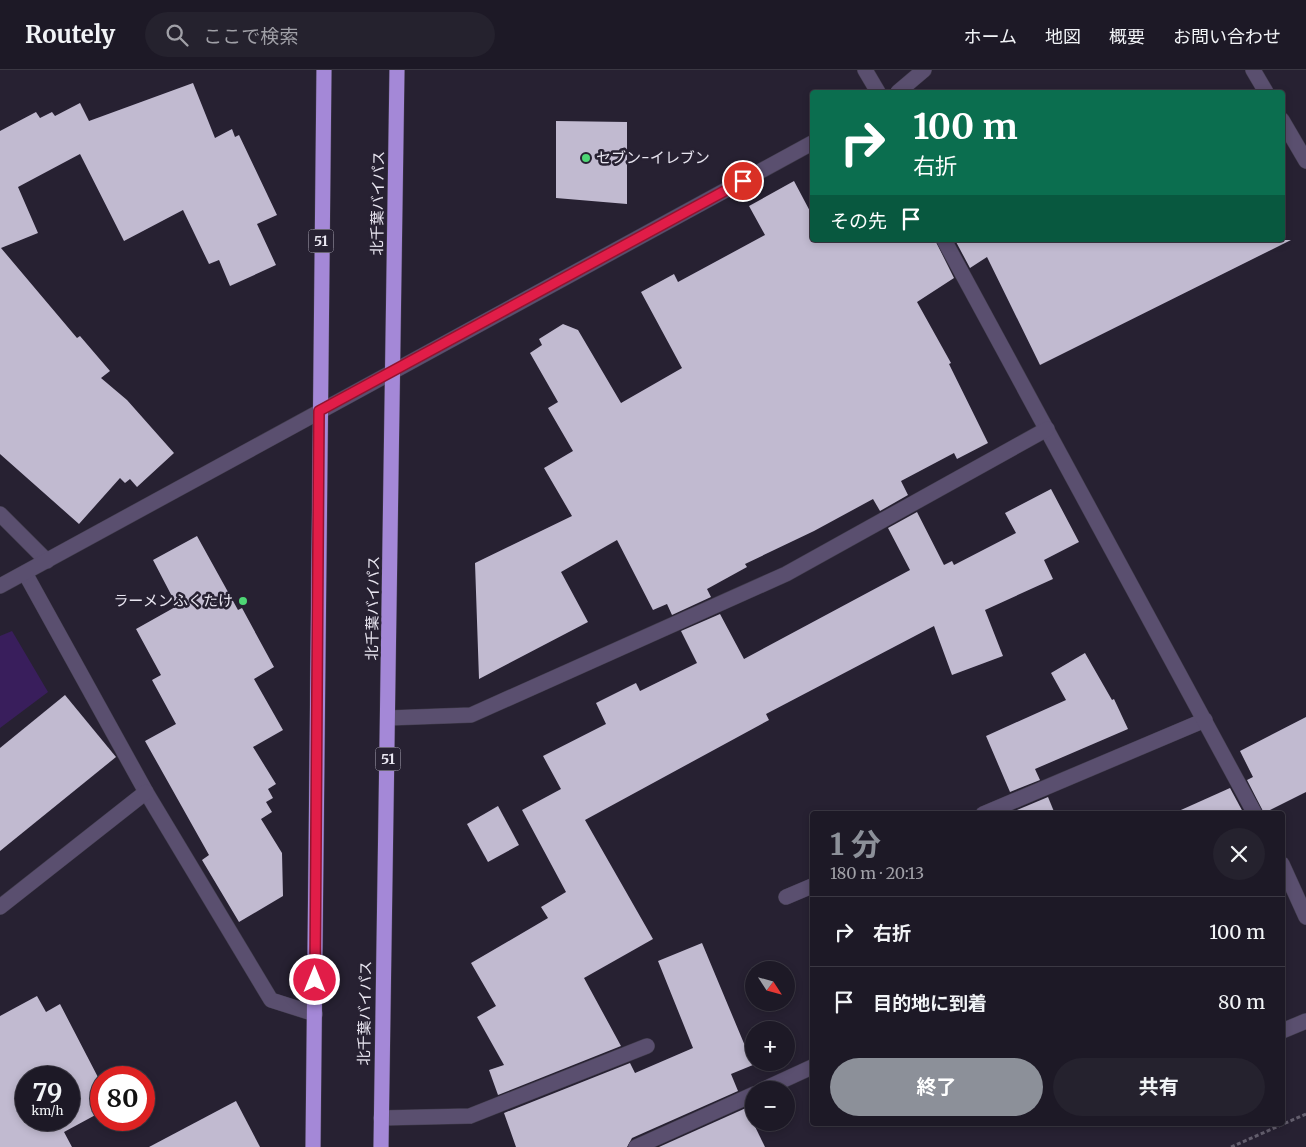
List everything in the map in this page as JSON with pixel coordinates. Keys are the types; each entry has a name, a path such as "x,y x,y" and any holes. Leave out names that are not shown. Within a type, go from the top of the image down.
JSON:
{"highway":[{"name":"51","path":"313,1147 319,411 324,70"},
{"name":"北千葉バイパス","path":"382,1147 397,70"}],"street":[{"path":"865,70 877,90"},
{"path":"900,90 924,70"},
{"path":"1253,70 1265,90"},
{"path":"1285,125 1306,161"},
{"path":"0,586 810,144"},
{"path":"945,242 1253,811"},
{"path":"388,718 470,715 480,711 786,574 1047,429"},
{"path":"0,514 47,561"},
{"path":"25,573 146,792 271,1000 315,1014"},
{"path":"990,811 1205,720"},
{"path":"0,907 146,792"},
{"path":"1285,871 1306,917"},
{"path":"786,897 810,887"},
{"path":"1285,1030 1306,1021"},
{"path":"381,1118 470,1116 647,1046"},
{"path":"782,1081 810,1068"},
{"path":"636,1147 745,1098"}],"path":[{"path":"1285,1123 1306,1114"},
{"path":"1231,1147 1279,1126"}],"shaded area":[{"path":"12,631 48,692 0,728 0,636"}],"building":[{"path":"193,83 215,138 232,129 235,137 239,135 277,215 257,224 276,265 230,286 219,260 209,264 183,210 124,241 80,154 18,187 38,233 1,248 77,338 80,336 110,371 101,378 127,400 174,453 137,487 130,479 125,483 120,478 79,524 0,454 0,131 36,112 40,118 52,112 55,116 80,103 89,121"},
{"path":"556,121 627,122 627,204 556,198"},
{"path":"794,181 810,211 810,242 936,242 954,278 917,302 951,363 949,364 988,443 957,459 954,453 901,481 908,495 880,511 873,499 814,531 745,564 747,567 707,589 711,597 672,615 667,604 653,610 617,540 561,572 588,622 479,679 475,563 572,516 544,468 573,451 548,408 558,402 530,353 542,345 539,339 563,324 578,330 621,403 682,368 641,292 674,274 678,282 765,235 749,206"},
{"path":"1285,240 1291,240 1040,365 987,257 970,268 956,242 1285,242"},
{"path":"1051,489 1079,542 1044,560 1053,579 985,610 1003,656 952,675 934,626 766,714 769,720 585,820 653,939 584,978 621,1046 498,1095 489,1070 504,1065 477,1017 496,1006 471,963 548,918 541,907 566,892 522,810 561,789 543,756 606,724 596,703 636,683 640,691 697,663 681,631 720,614 744,659 910,570 888,528 917,512 944,565 952,561 954,565 1016,533 1005,513"},
{"path":"197,536 238,610 242,608 274,667 254,679 283,730 253,747 276,784 268,789 273,798 266,802 272,812 261,819 282,853 283,896 239,922 202,860 209,855 145,741 176,724 152,680 161,675 136,629 177,606 153,560"},
{"path":"1085,653 1112,700 1114,699 1128,729 1035,769 1040,780 1010,792 986,736 1066,700 1051,673"},
{"path":"65,695 116,757 0,851 0,748"},
{"path":"1306,717 1306,792 1268,811 1263,811 1247,780 1253,777 1240,751"},
{"path":"1230,788 1242,811 1179,811"},
{"path":"1048,797 1054,811 1018,811"},
{"path":"498,806 519,845 488,862 467,824"},
{"path":"702,943 745,1046 745,1068 731,1074 738,1091 632,1138 627,1147 516,1147 504,1113 630,1063 635,1073 693,1048 658,961"},
{"path":"37,996 46,1012 60,1004 92,1066 90,1066 90,1118 80,1123 80,1066 15,1066 15,1131 66,1131 64,1132 72,1147 0,1147 0,1016"},
{"path":"236,1101 260,1147 149,1147"},
{"path":"745,1108 745,1131 757,1131 765,1147 659,1147"}],"place":[{"name":"セブン-イレブン","path":"586,158"},
{"name":"ラーメンふくたけ","path":"243,601"}],"route":[{"path":"315,980 319,411 743,181"}]}
